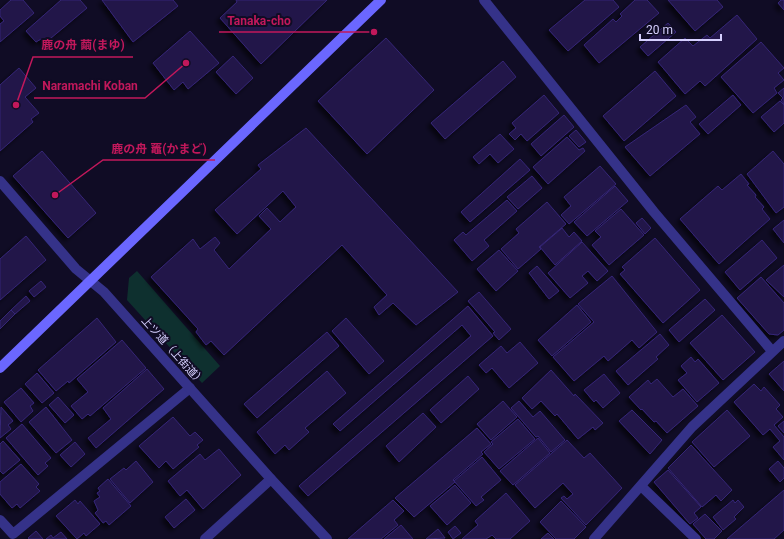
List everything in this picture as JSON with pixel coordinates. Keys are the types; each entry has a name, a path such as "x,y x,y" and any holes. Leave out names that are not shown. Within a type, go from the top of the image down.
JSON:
{"street":[{"path":"0,368 381,0"},
{"path":"484,0 654,212 772,351"},
{"name":"上ツ道（上街道）","path":"0,181 76,269 104,292 271,480 327,539"},
{"path":"594,539 692,427 784,341"},
{"path":"0,520 13,534 190,388"},
{"path":"205,539 271,480"},
{"path":"640,486 696,539"}],"green space":[{"path":"137,271 220,366 202,383 127,300 129,278"}],"building":[{"path":"11,0 23,0 34,13 0,42 0,24 4,21 0,16 0,10"},
{"path":"61,0 80,0 87,8 45,43 41,39 36,42 26,31"},
{"path":"102,0 173,0 178,6 133,42"},
{"path":"236,0 327,0 261,64 220,18 237,2"},
{"path":"585,0 613,0 619,7 568,51 549,30"},
{"path":"635,0 647,0 659,13 599,63 584,45 613,19 616,22 622,16 620,14"},
{"path":"668,0 717,0 723,7 695,31"},
{"path":"781,0 784,0 784,10 778,3"},
{"path":"737,15 757,39 705,86 700,81 685,94 658,62 685,38 693,46 707,35 710,38"},
{"path":"668,23 676,32 648,56 640,47"},
{"path":"190,31 219,63 188,89 183,82 174,90 153,63"},
{"path":"386,38 434,90 367,154 318,101"},
{"path":"761,42 784,68 778,73 784,80 774,88 777,93 753,113 721,77"},
{"path":"233,56 253,78 236,94 216,72"},
{"path":"503,61 516,77 445,139 431,123"},
{"path":"19,68 36,88 25,97 39,113 31,119 33,122 0,151 0,85"},
{"path":"655,71 676,96 624,141 603,116"},
{"path":"784,88 784,104 781,100 783,98 778,93"},
{"path":"544,95 559,113 527,141 521,134 515,140 509,134 516,128 512,123"},
{"path":"733,95 741,105 708,134 699,124"},
{"path":"780,101 784,105 784,123 774,132 761,117"},
{"path":"686,105 696,117 690,122 700,134 650,176 625,147"},
{"path":"564,115 574,127 541,156 531,144"},
{"path":"306,128 458,292 416,325 393,303 379,315 374,307 387,295 342,245 224,355 211,341 206,345 196,332 198,329 151,277 193,239 200,249 215,237 220,243 214,250 229,269 271,229 259,216 267,208 280,222 296,207 283,191 237,234 215,210 261,169 258,165"},
{"path":"576,130 586,142 579,147 569,136"},
{"path":"500,134 514,149 498,163 490,154 479,164 473,157"},
{"path":"567,137 579,150 583,148 585,151 548,184 533,167"},
{"path":"42,151 96,213 68,238 13,176"},
{"path":"773,151 784,164 784,207 776,213 747,174"},
{"path":"520,159 530,170 470,222 461,212"},
{"path":"600,166 616,184 569,224 561,215 571,206 564,197"},
{"path":"741,174 749,184 747,185 756,195 755,197 764,207 762,209 770,219 719,264 680,219 718,186 722,190"},
{"path":"532,176 542,188 518,209 507,197"},
{"path":"615,186 628,201 587,236 574,222"},
{"path":"507,200 517,211 484,240 489,246 472,261 454,240 463,232 466,235"},
{"path":"547,202 566,224 539,247 541,249 518,269 501,249 519,233 516,229"},
{"path":"621,209 644,235 609,265 592,245 601,237 595,231"},
{"path":"642,218 651,228 645,234 636,223"},
{"path":"784,220 784,243 773,229"},
{"path":"562,228 569,237 574,232 582,241 555,265 540,247"},
{"path":"26,236 46,260 0,300 0,259"},
{"path":"655,238 700,290 663,323 620,274 625,270 622,267"},
{"path":"762,240 777,258 740,290 725,272"},
{"path":"582,242 608,271 597,281 588,271 582,276 588,283 570,298 548,273"},
{"path":"499,250 518,271 496,291 477,269"},
{"path":"784,265 784,297 766,280"},
{"path":"537,266 559,291 549,299 529,273"},
{"path":"612,276 657,332 639,348 632,340 608,361 604,356 574,381 553,357 594,322 578,304"},
{"path":"761,277 784,303 784,330 778,335 769,334 737,298"},
{"path":"41,281 46,287 34,297 29,291"},
{"path":"479,292 511,329 499,340 493,333 495,332 468,301"},
{"path":"26,296 30,301 15,314 11,310"},
{"path":"705,299 715,310 679,342 669,330"},
{"path":"577,305 591,322 552,356 538,340"},
{"path":"468,306 493,336 308,496 299,486 471,336 462,325 340,431 333,424"},
{"path":"11,310 15,314 0,329 0,321"},
{"path":"722,315 755,352 723,380 690,343"},
{"path":"97,318 116,342 69,383 68,381 56,391 38,370"},
{"path":"346,318 384,361 369,374 332,331"},
{"path":"327,332 339,346 257,418 244,404"},
{"path":"660,334 669,345 656,357 658,359 628,385 616,371"},
{"path":"122,340 146,368 90,416 88,414 82,419 71,406 88,392 77,379"},
{"path":"520,342 538,363 509,388 492,368 486,373 479,365 501,346 507,353"},
{"path":"691,357 695,362 698,359 719,383 697,402 678,380 687,373 681,366"},
{"path":"784,361 784,391 769,374"},
{"path":"147,369 164,389 96,448 88,438 111,419 103,408"},
{"path":"551,370 574,396 575,394 603,423 595,430 593,427 578,439 557,414 555,416 541,401 532,409 522,398"},
{"path":"327,371 346,393 305,428 309,432 289,450 285,445 275,454 257,432"},
{"path":"37,373 54,393 42,403 25,384"},
{"path":"604,374 620,393 603,408 596,400 594,402 584,390"},
{"path":"468,376 479,389 441,423 430,410"},
{"path":"657,379 673,397 683,389 698,406 667,433 629,397 648,380 651,384"},
{"path":"754,384 761,391 764,387 780,405 776,409 783,417 774,425 784,437 784,460 773,447 780,441 770,429 763,435 734,402"},
{"path":"21,388 34,403 30,406 33,411 21,422 4,402"},
{"path":"58,397 74,415 65,423 49,405"},
{"path":"503,401 517,417 491,440 477,424"},
{"path":"519,401 533,417 540,411 565,440 551,452 511,408"},
{"path":"1,407 13,421 8,425 11,429 0,438"},
{"path":"46,407 72,440 56,453 29,422"},
{"path":"632,410 662,440 650,454 619,421"},
{"path":"727,410 750,436 714,467 692,442"},
{"path":"423,413 436,427 399,462 386,446"},
{"path":"173,417 190,436 195,432 203,440 197,445 199,447 173,469 166,461 159,468 139,446"},
{"path":"518,419 535,439 499,469 484,452 493,444 491,442"},
{"path":"784,421 784,433 778,426"},
{"path":"22,424 51,458 45,463 48,466 38,475 6,438"},
{"path":"477,428 491,444 481,452 483,454 453,480 455,482 414,517 395,498"},
{"path":"538,438 550,453 513,485 500,471"},
{"path":"567,440 584,458 590,453 622,488 586,525 561,498 564,496 567,499 573,494 563,483 535,508 515,485"},
{"path":"3,441 20,460 3,474 0,471 0,444"},
{"path":"75,442 85,454 71,467 60,455"},
{"path":"691,445 732,490 721,501 716,495 702,507 668,468"},
{"path":"219,449 241,475 203,509 187,490 180,496 168,481 200,454 205,460"},
{"path":"482,457 501,480 481,497 484,500 476,506 454,481"},
{"path":"136,461 153,482 130,503 110,479 124,468 126,470"},
{"path":"778,461 784,468 784,478 780,482 769,469"},
{"path":"21,464 39,484 36,487 40,491 20,508 17,504 12,508 0,494 0,482"},
{"path":"668,470 701,507 694,513 698,518 690,524 654,482"},
{"path":"108,479 131,506 109,525 106,521 103,523 95,513 98,510 94,501 100,497 97,493 100,491 98,488"},
{"path":"455,485 471,503 447,525 430,506"},
{"path":"784,490 784,530 774,539 727,539"},
{"path":"506,493 530,521 510,539 496,539 492,535 486,539 462,539 478,525 475,521"},
{"path":"186,499 195,510 174,528 165,517"},
{"path":"75,500 78,504 80,501 100,524 86,536 84,533 77,539 56,516"},
{"path":"393,500 404,511 394,520 398,525 381,539 348,539"},
{"path":"733,500 735,503 738,500 744,507 734,517 736,519 723,530 713,517"},
{"path":"561,501 586,527 574,539 556,539 540,522"},
{"path":"705,514 722,531 714,539 706,539 693,524"},
{"path":"401,525 413,539 384,539"},
{"path":"455,526 461,533 453,539 448,532"},
{"path":"438,529 445,538 426,539"},
{"path":"36,531 43,539 28,538"},
{"path":"61,532 67,539 46,539 51,535 53,538"},
{"path":"548,533 554,539 541,539"}],"place":[{"name":"Tanaka-cho","path":"374,32"},
{"name":"Naramachi Koban","path":"186,63"},
{"name":"鹿の舟 繭(まゆ)","path":"16,105"},
{"name":"鹿の舟 竈(かまど)","path":"55,195"}]}
